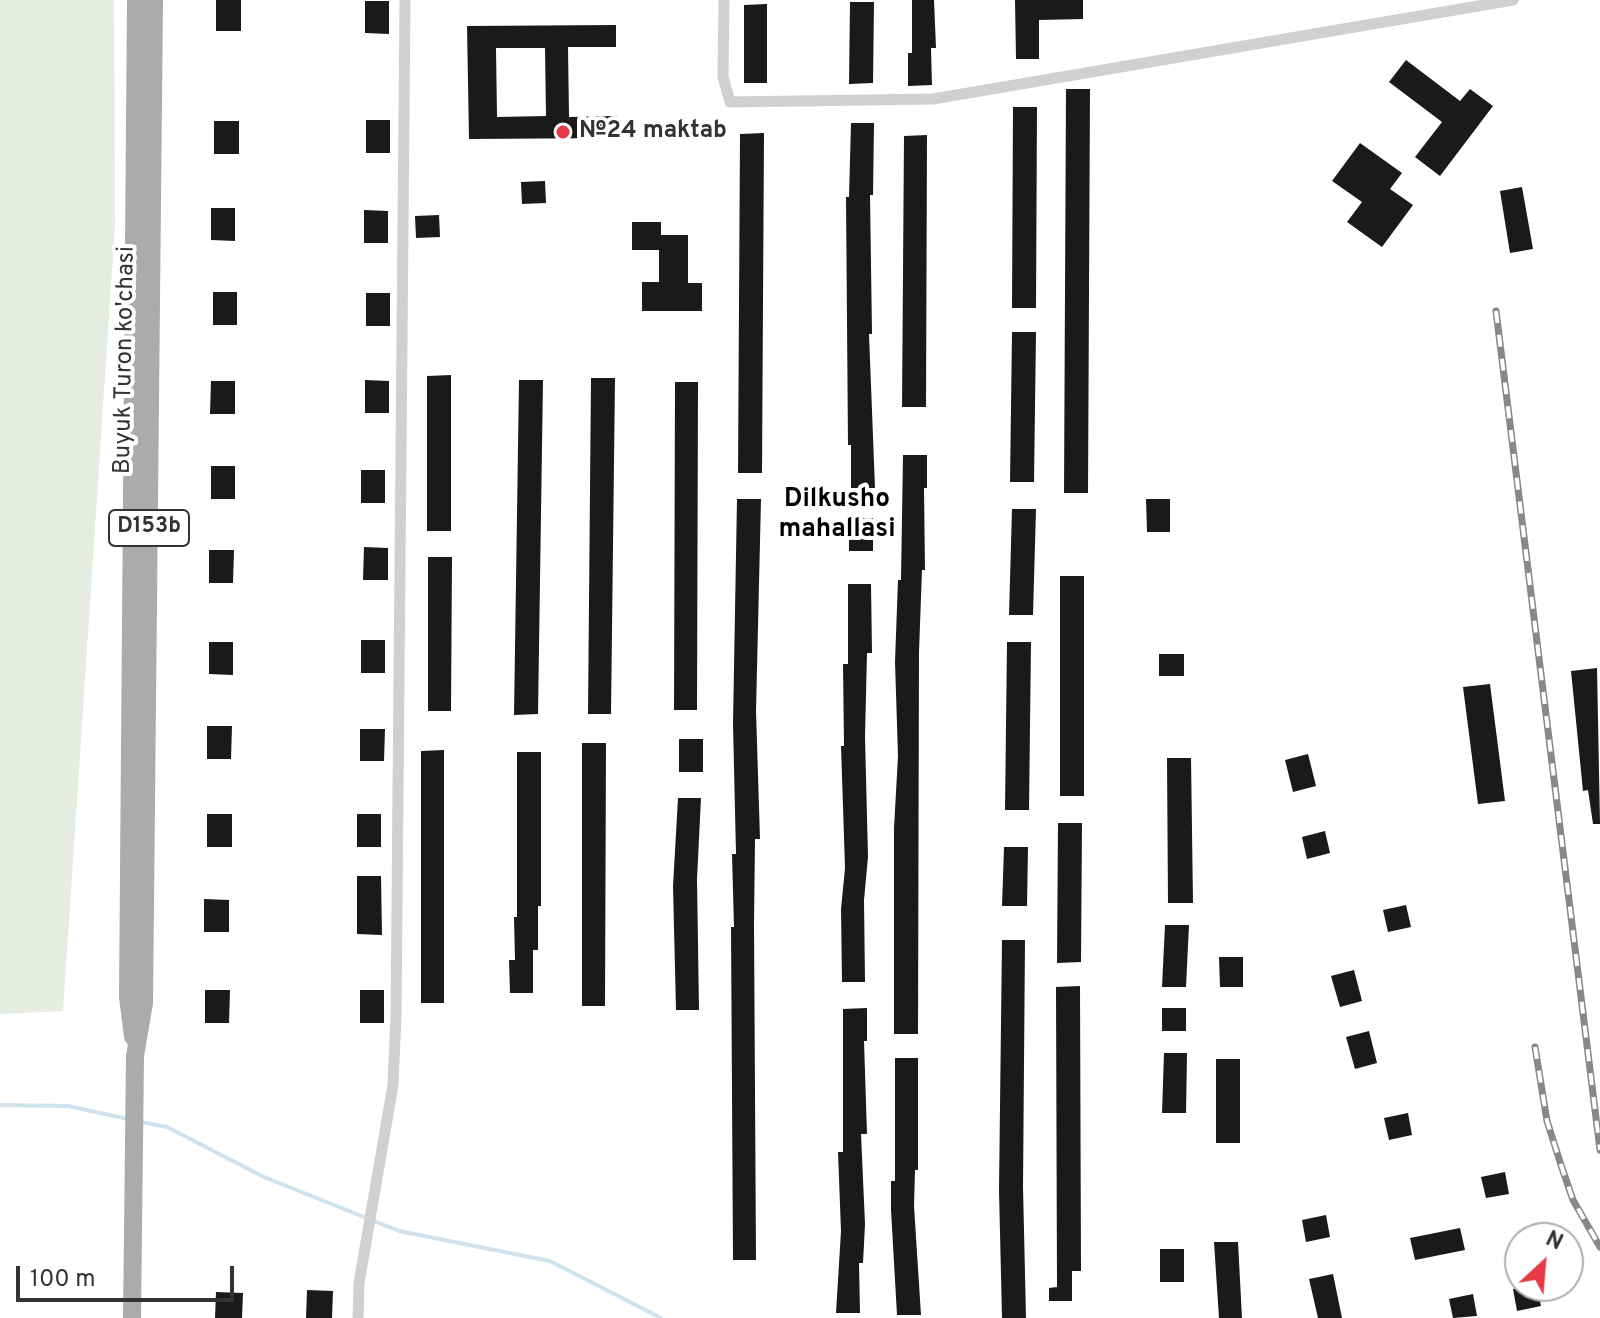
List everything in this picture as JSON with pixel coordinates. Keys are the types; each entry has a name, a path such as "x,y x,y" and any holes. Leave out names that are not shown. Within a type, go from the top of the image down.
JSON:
{"main road":[{"name":"Buyuk Turon ko'chasi","path":"135,1056 128,997 136,0"},
{"name":"Buyuk Turon ko'chasi","path":"132,1318 135,1056 144,1003 154,0"}],"street":[{"path":"358,1318 393,1085 396,1017 405,0"},
{"path":"724,0 723,77 730,102 933,99 1513,0"}],"shaded area":[{"path":"0,0 114,0 115,225 63,1011 0,1014"}],"building":[{"path":"216,0 241,0 241,31 216,31"},
{"path":"912,0 934,0 936,48 931,48 932,85 908,86 908,53 912,53"},
{"path":"1015,0 1083,0 1083,19 1039,20 1039,59 1016,59"},
{"path":"365,1 389,1 389,34 365,33"},
{"path":"850,2 874,2 873,83 849,84"},
{"path":"767,4 767,83 744,83 744,5"},
{"path":"616,25 616,47 568,47 569,117 617,116 617,138 469,139 467,26","holes":["496,48 545,48 546,116 497,117"]},
{"path":"1406,60 1460,101 1470,89 1493,106 1440,176 1415,157 1442,122 1389,82"},
{"path":"1066,89 1090,89 1088,493 1064,493"},
{"path":"1013,107 1037,107 1036,308 1012,308"},
{"path":"366,120 390,120 390,153 366,153"},
{"path":"214,121 239,121 239,154 214,154"},
{"path":"851,123 874,123 873,195 870,195 872,334 869,334 875,488 851,488 851,445 848,445 846,197 849,197"},
{"path":"764,133 762,473 738,473 740,134"},
{"path":"927,135 926,407 902,407 904,136"},
{"path":"1360,143 1402,173 1390,189 1413,205 1382,247 1347,222 1362,202 1332,181"},
{"path":"545,181 546,203 522,204 521,182"},
{"path":"1522,187 1533,249 1510,253 1500,191"},
{"path":"211,208 235,208 235,241 211,240"},
{"path":"364,210 388,211 388,243 364,243"},
{"path":"439,215 440,237 416,238 415,216"},
{"path":"632,222 661,222 661,235 688,235 688,283 702,283 702,311 642,311 642,282 659,282 659,250 632,250"},
{"path":"213,292 237,292 237,325 213,325"},
{"path":"366,293 390,293 390,326 366,326"},
{"path":"1012,332 1036,332 1034,482 1010,482"},
{"path":"451,375 451,531 427,531 427,376"},
{"path":"591,378 615,378 611,714 588,714"},
{"path":"365,380 389,381 389,413 365,413"},
{"path":"519,380 543,380 538,714 514,715"},
{"path":"211,381 235,381 235,414 210,414"},
{"path":"675,382 698,382 697,710 674,710"},
{"path":"903,455 927,455 927,488 924,488 925,570 922,570 919,652 918,1034 894,1034 894,828 898,756 895,662 898,580 901,580"},
{"path":"211,466 235,466 235,499 211,499"},
{"path":"361,470 385,470 385,503 361,503"},
{"path":"737,499 761,499 756,711 760,839 755,839 754,924 756,1260 733,1260 731,927 734,927 732,854 736,854 733,724"},
{"path":"1146,499 1170,499 1170,532 1147,532"},
{"path":"1012,509 1036,509 1033,615 1009,615"},
{"path":"873,518 873,551 849,551 849,519"},
{"path":"364,547 388,548 388,580 363,580"},
{"path":"209,550 234,550 233,583 209,583"},
{"path":"428,557 452,557 451,711 428,711"},
{"path":"1060,576 1084,576 1084,796 1060,796"},
{"path":"848,584 871,584 872,653 867,653 865,737 868,857 864,900 865,982 842,982 841,909 845,868 841,746 844,746 843,664 848,664"},
{"path":"361,640 385,640 385,673 361,673"},
{"path":"209,642 233,642 233,675 209,674"},
{"path":"1007,642 1031,642 1029,810 1005,810"},
{"path":"1159,654 1184,654 1184,676 1159,676"},
{"path":"1597,668 1600,824 1593,824 1588,790 1583,791 1571,671"},
{"path":"1490,684 1505,801 1478,804 1463,687"},
{"path":"207,726 232,726 231,759 207,759"},
{"path":"360,729 385,729 384,761 360,761"},
{"path":"679,739 703,739 703,772 679,772"},
{"path":"582,743 606,743 605,1006 582,1006"},
{"path":"444,750 444,1003 421,1003 421,751"},
{"path":"517,752 541,752 541,906 538,906 538,950 533,950 533,993 510,993 509,960 515,960 514,917 517,917"},
{"path":"1308,754 1316,786 1293,792 1285,760"},
{"path":"1167,758 1191,758 1193,903 1168,903"},
{"path":"678,798 701,798 697,879 699,1010 676,1010 673,886"},
{"path":"207,814 232,814 232,847 207,847"},
{"path":"357,814 381,814 381,847 357,847"},
{"path":"1058,823 1082,823 1081,962 1057,963"},
{"path":"1325,831 1330,853 1307,859 1302,837"},
{"path":"1004,847 1028,847 1027,906 1002,906"},
{"path":"357,876 381,876 382,935 357,934"},
{"path":"204,899 229,900 229,932 204,932"},
{"path":"1406,905 1411,927 1388,932 1383,910"},
{"path":"1165,925 1189,925 1186,987 1162,987"},
{"path":"1002,940 1025,940 1023,1187 1026,1318 1002,1318 999,1190"},
{"path":"1219,957 1243,957 1243,987 1220,987"},
{"path":"1354,970 1362,1001 1340,1007 1331,976"},
{"path":"1080,986 1081,1271 1072,1271 1072,1301 1049,1301 1049,1288 1057,1287 1056,987"},
{"path":"205,990 230,990 229,1023 205,1023"},
{"path":"360,990 384,990 384,1023 360,1023"},
{"path":"867,1008 867,1041 864,1041 867,1134 861,1134 865,1224 863,1263 859,1263 860,1313 836,1313 841,1231 838,1152 843,1152 843,1009"},
{"path":"1162,1008 1186,1008 1186,1031 1162,1031"},
{"path":"1369,1031 1377,1063 1355,1069 1346,1037"},
{"path":"1164,1053 1187,1053 1186,1113 1162,1113"},
{"path":"895,1058 918,1058 918,1170 915,1170 914,1206 921,1315 897,1315 891,1210 891,1181 895,1181"},
{"path":"1216,1059 1240,1059 1240,1143 1216,1143"},
{"path":"1408,1113 1412,1135 1389,1140 1384,1118"},
{"path":"1505,1172 1509,1194 1486,1198 1481,1177"},
{"path":"1326,1215 1330,1237 1306,1242 1302,1220"},
{"path":"1460,1228 1465,1250 1415,1260 1410,1238"},
{"path":"1214,1242 1238,1242 1242,1318 1219,1318"},
{"path":"1160,1249 1184,1249 1184,1282 1160,1282"},
{"path":"1333,1274 1342,1318 1318,1318 1309,1279"},
{"path":"307,1290 333,1291 332,1318 306,1318"},
{"path":"216,1292 243,1293 242,1318 215,1318"},
{"path":"1473,1294 1477,1316 1453,1318 1449,1299"},
{"path":"1515,1302 1540,1302 1541,1306 1517,1311"}],"waterway":[{"path":"0,1105 68,1106 128,1119"},
{"path":"141,1122 167,1127 264,1177 399,1231 550,1261 661,1318"}],"railway":[{"path":"1496,311 1600,1150"},
{"path":"1535,1047 1547,1121 1560,1162 1573,1200 1600,1247"}],"place":[{"name":"№24 maktab","path":"563,132"}],"district":[{"name":"Dilkusho mahallasi","path":"837,516"}]}
